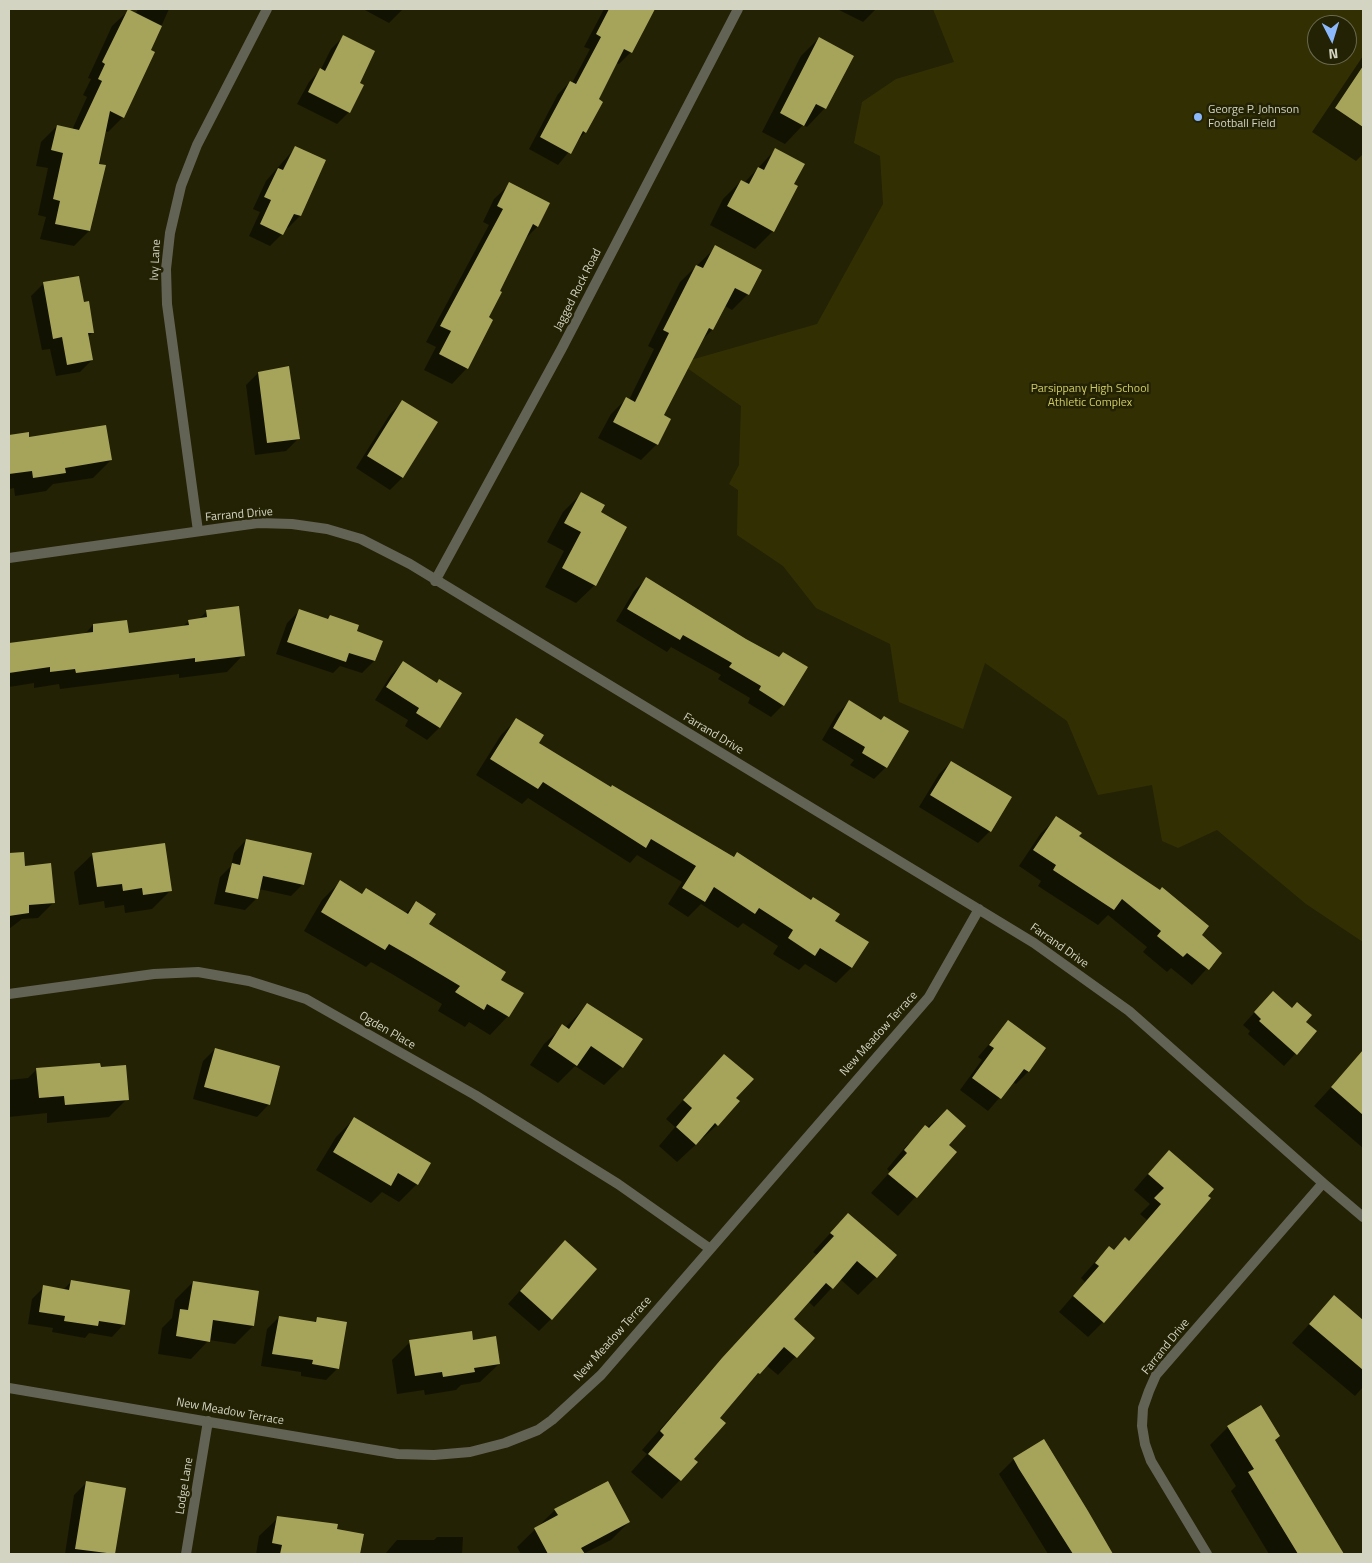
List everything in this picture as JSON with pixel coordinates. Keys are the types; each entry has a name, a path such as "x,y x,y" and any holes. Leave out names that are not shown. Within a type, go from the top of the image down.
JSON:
{"street":[{"name":"Ivy Lane","path":"198,531 167,304 166,268 170,233 181,186 198,145 267,9"},
{"name":"Jagged Rock Road","path":"435,581 562,348 738,9"},
{"name":"Farrand Drive","path":"9,558 258,524 292,524 327,529 361,539 410,564 435,581 1034,943 1129,1011 1363,1217"},
{"name":"New Meadow Terrace","path":"9,1388 398,1454 434,1455 470,1452 505,1443 538,1430 552,1420 601,1374 929,997 979,910"},
{"name":"Ogden Place","path":"9,994 154,974 198,972 249,981 306,999 492,1106 618,1184 709,1248"},
{"name":"Farrand Drive","path":"1207,1554 1151,1460 1143,1435 1143,1408 1156,1375 1323,1183"},
{"name":"Lodge Lane","path":"186,1554 208,1421"}],"green space":[{"name":"Parsippany High School Athletic Complex","path":"933,9 1363,9 1363,942 1306,904 1217,830 1178,848 1162,841 1152,785 1098,795 1067,721 985,663 963,729 899,702 890,644 816,608 783,566 737,535 738,490 729,484 739,465 741,406 680,363 817,324 883,204 880,156 854,143 862,102 896,79 954,62"}],"building":[{"path":"128,9 162,26 151,50 155,52 124,118 110,111 99,164 106,165 90,231 55,224 60,201 53,199 63,153 51,150 57,125 79,130 102,81 98,79 105,64 102,62"},
{"path":"609,9 655,9 632,53 624,49 599,99 603,102 586,133 583,131 571,154 540,137 570,81 576,84 601,37 596,34"},
{"path":"343,35 375,51 360,83 364,85 350,113 308,92 320,68 325,71"},
{"path":"819,37 854,56 826,109 816,104 804,126 780,113"},
{"path":"1363,66 1363,127 1335,108"},
{"path":"295,146 326,160 301,216 294,214 283,235 260,224 271,200 264,197 278,168 283,170"},
{"path":"775,148 805,164 794,184 798,186 774,232 727,206 741,180 749,184 758,167 764,170"},
{"path":"509,182 550,203 538,227 533,224 489,317 493,320 468,369 439,354 451,331 440,326 503,209 497,206"},
{"path":"715,245 762,270 749,295 735,288 713,330 709,328 664,415 671,419 658,445 613,422 626,397 635,402 669,333 663,330 696,265 703,268"},
{"path":"79,276 84,302 89,301 94,333 88,333 93,360 67,365 62,337 53,339 43,282"},
{"path":"289,366 300,439 267,443 258,372"},
{"path":"402,400 438,422 403,478 367,456"},
{"path":"106,425 112,460 65,468 66,473 33,478 32,471 9,474 9,435 29,432 29,437"},
{"path":"581,492 605,505 601,512 627,527 596,586 562,568 581,532 564,523"},
{"path":"646,577 746,639 779,657 783,652 808,667 784,706 759,690 761,686 729,667 732,663 683,635 680,640 627,609"},
{"path":"239,606 245,656 195,662 195,658 76,673 75,669 50,672 50,667 9,673 9,643 93,632 93,624 127,620 129,633 189,625 188,620 207,617 206,610"},
{"path":"299,609 328,619 330,615 359,625 357,631 383,641 375,661 349,653 346,662 287,642"},
{"path":"403,661 437,683 439,679 462,693 440,728 416,713 419,708 386,687"},
{"path":"849,700 881,720 884,716 909,731 887,768 862,753 865,747 833,728"},
{"path":"516,718 544,735 539,743 611,787 612,785 734,857 737,852 811,900 813,897 840,914 835,921 869,942 852,968 820,948 815,956 788,938 793,930 759,908 755,914 714,887 705,902 682,888 696,866 651,839 646,848 543,782 538,789 490,759"},
{"path":"951,761 1012,797 991,832 930,795"},
{"path":"1056,816 1082,833 1079,836 1160,890 1162,887 1209,926 1202,935 1222,953 1209,970 1187,953 1183,957 1157,936 1161,931 1122,899 1114,910 1053,870 1056,865 1033,850"},
{"path":"246,839 312,853 304,885 263,876 258,899 225,892 232,863 240,865"},
{"path":"165,843 172,891 143,895 142,888 123,891 122,884 97,887 92,853"},
{"path":"24,852 25,866 51,863 55,903 29,905 29,913 9,916 9,853"},
{"path":"340,880 362,894 366,888 408,914 416,901 436,914 429,924 506,972 501,980 524,993 509,1017 487,1004 484,1010 455,992 460,986 389,944 385,950 321,912"},
{"path":"1273,991 1292,1008 1297,1002 1312,1015 1306,1022 1317,1031 1297,1055 1259,1021 1261,1019 1254,1012"},
{"path":"587,1003 643,1039 623,1068 591,1046 577,1066 548,1046 562,1024 569,1029"},
{"path":"1008,1020 1046,1048 1029,1072 1024,1069 1001,1099 972,1078 994,1048 989,1045"},
{"path":"215,1048 280,1066 270,1105 204,1087"},
{"path":"1363,1050 1363,1115 1331,1087"},
{"path":"724,1054 754,1079 736,1098 740,1101 718,1126 715,1123 696,1145 676,1127 692,1108 683,1100"},
{"path":"100,1063 101,1067 126,1065 129,1100 65,1105 64,1096 39,1098 36,1068"},
{"path":"947,1109 966,1126 949,1145 957,1152 917,1198 888,1174 907,1153 904,1150 925,1125 929,1128"},
{"path":"354,1117 431,1163 418,1185 398,1173 391,1186 333,1152"},
{"path":"1169,1150 1214,1189 1208,1196 1211,1198 1104,1323 1073,1296 1099,1266 1095,1263 1109,1246 1114,1250 1125,1237 1129,1241 1161,1204 1154,1198 1164,1188 1148,1174"},
{"path":"848,1213 897,1255 877,1278 857,1261 833,1289 826,1283 794,1319 815,1338 797,1358 784,1347 760,1374 758,1373 720,1418 726,1423 694,1459 698,1462 681,1481 648,1454 664,1435 660,1431 722,1358 834,1236 830,1233"},
{"path":"565,1240 597,1269 552,1320 520,1291"},
{"path":"71,1280 130,1290 125,1325 99,1321 98,1326 64,1321 65,1316 39,1312 43,1285 69,1290"},
{"path":"193,1281 259,1291 254,1326 213,1320 210,1342 176,1336 180,1309 188,1310"},
{"path":"1334,1295 1363,1320 1363,1370 1309,1324"},
{"path":"279,1316 316,1322 317,1317 347,1322 339,1369 312,1364 313,1360 272,1354"},
{"path":"472,1331 473,1340 496,1336 500,1364 474,1368 475,1372 443,1377 442,1372 415,1376 409,1340"},
{"path":"1261,1405 1280,1436 1275,1440 1344,1554 1298,1554 1248,1472 1254,1469 1227,1426"},
{"path":"1044,1439 1113,1554 1073,1554 1019,1469 1013,1458"},
{"path":"86,1481 126,1488 115,1554 75,1549"},
{"path":"608,1481 630,1522 581,1548 585,1554 548,1554 534,1528 558,1515 554,1509"},
{"path":"277,1516 338,1524 337,1529 364,1534 360,1554 280,1554 282,1545 272,1543"}],"place":[{"name":"George P. Johnson Football Field","path":"1198,117"}]}
